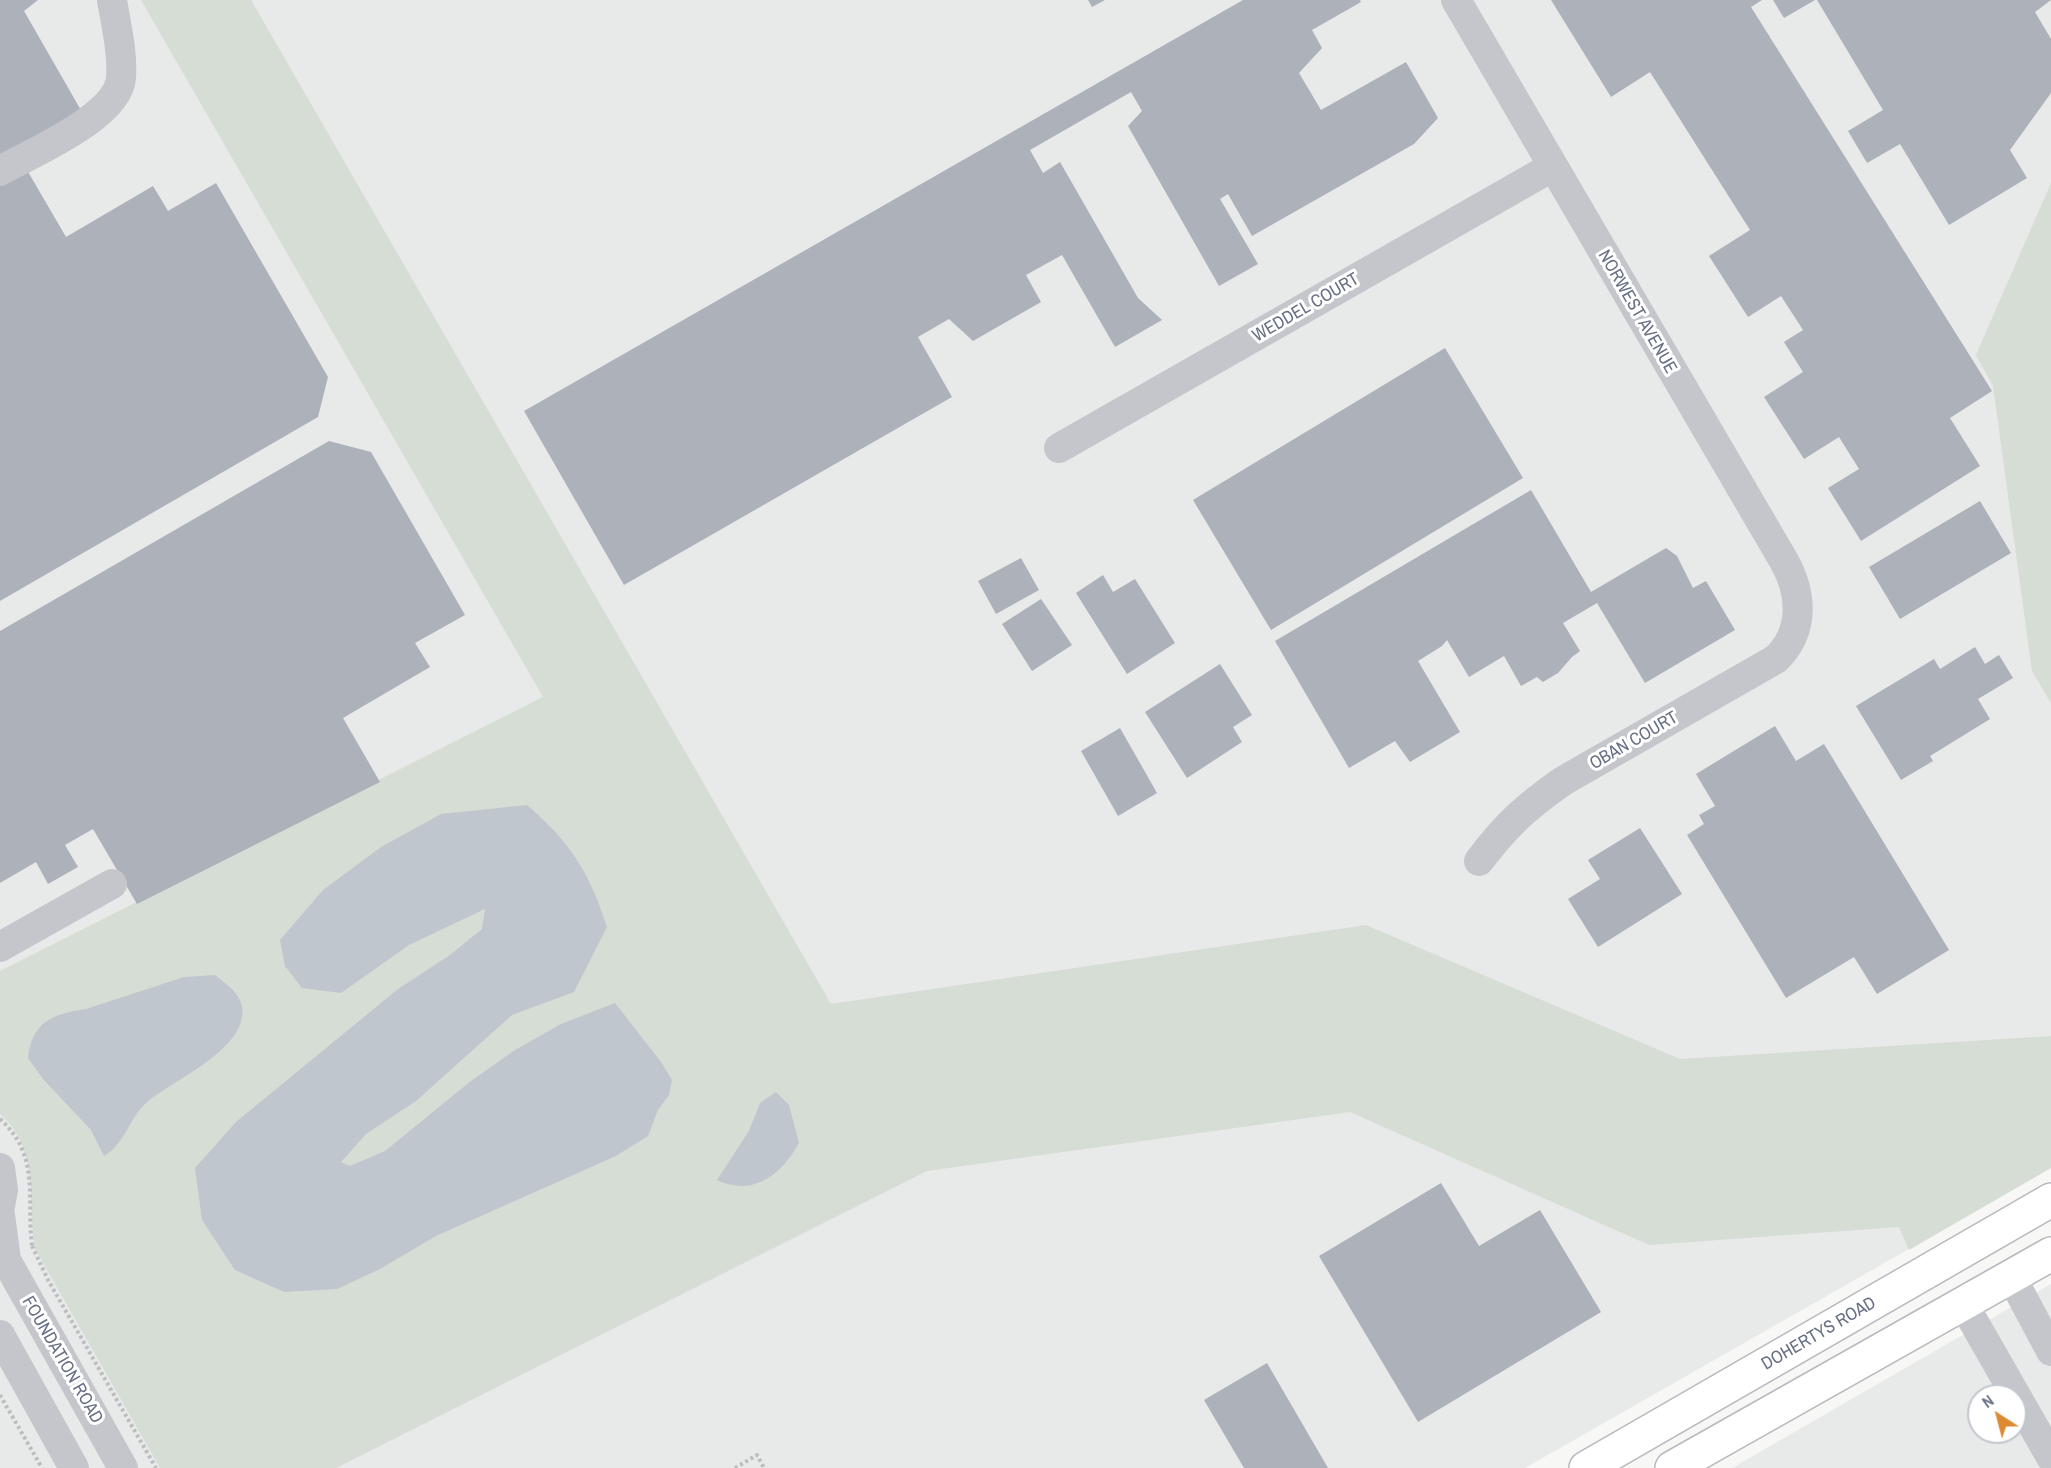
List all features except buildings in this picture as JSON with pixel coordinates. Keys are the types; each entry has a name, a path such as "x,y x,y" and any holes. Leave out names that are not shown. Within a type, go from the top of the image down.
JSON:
{"main road":[{"name":"DOHERTYS ROAD","path":"1586,1468 2051,1200"},
{"path":"1964,1305 1963,1251 2012,1278"},
{"path":"1672,1468 2051,1254"}],"street":[{"path":"0,171 87,122 111,102 121,79 112,0"},
{"name":"NORWEST AVENUE","path":"1456,0 1791,574 1798,602 1795,630"},
{"name":"WEDDEL COURT","path":"1059,448 1552,167"},
{"name":"OBAN COURT","path":"1479,861 1506,825 1530,804 1563,781 1776,658 1791,643 1795,630"},
{"path":"0,947 112,884"},
{"path":"0,1168 3,1190 0,1206"},
{"name":"FOUNDATION ROAD","path":"0,1215 6,1260 119,1460"},
{"path":"2012,1278 2051,1351"},
{"path":"1964,1305 2051,1458"},
{"path":"0,1335 74,1468"},
{"path":"85,1468 119,1460"}],"path":[{"path":"32,1246 48,1280 156,1468"},
{"path":"0,1395 42,1468"},
{"path":"735,1468 757,1455 764,1468"}],"shaded area":[{"path":"0,0 2051,0 2051,1168 1525,1468 0,1468"},
{"path":"141,0 251,0 831,1004 1366,925 1680,1059 2051,1036 2051,1168 1909,1250 1899,1227 1649,1245 1350,1112 927,1171 336,1468 160,1468 35,1249 27,1160 22,1143 13,1128 0,1114 0,971 543,697"},
{"path":"2051,183 2051,703 2032,671 1993,386 1976,355"},
{"path":"527,805 556,832 577,860 593,890 607,927 574,992 512,1015 416,1101 366,1134 341,1162 350,1166 385,1151 471,1081 515,1050 561,1024 615,1003 661,1062 672,1080 669,1095 658,1110 648,1136 616,1156 436,1236 380,1269 337,1289 284,1292 235,1270 202,1220 195,1168 236,1122 398,989 450,955 482,929 485,909 409,945 341,993 302,988 285,966 280,940 323,890 381,847 441,814"},
{"path":"215,975 235,992 242,1006 241,1022 234,1036 207,1062 146,1103 117,1145 104,1156 91,1130 43,1079 28,1058 34,1036 39,1028 54,1017 184,977"},
{"path":"776,1092 789,1105 799,1143 792,1154 775,1173 754,1184 730,1185 717,1180 749,1131 760,1103"},
{"path":"2051,1284 2051,1468 1732,1468"}]}
